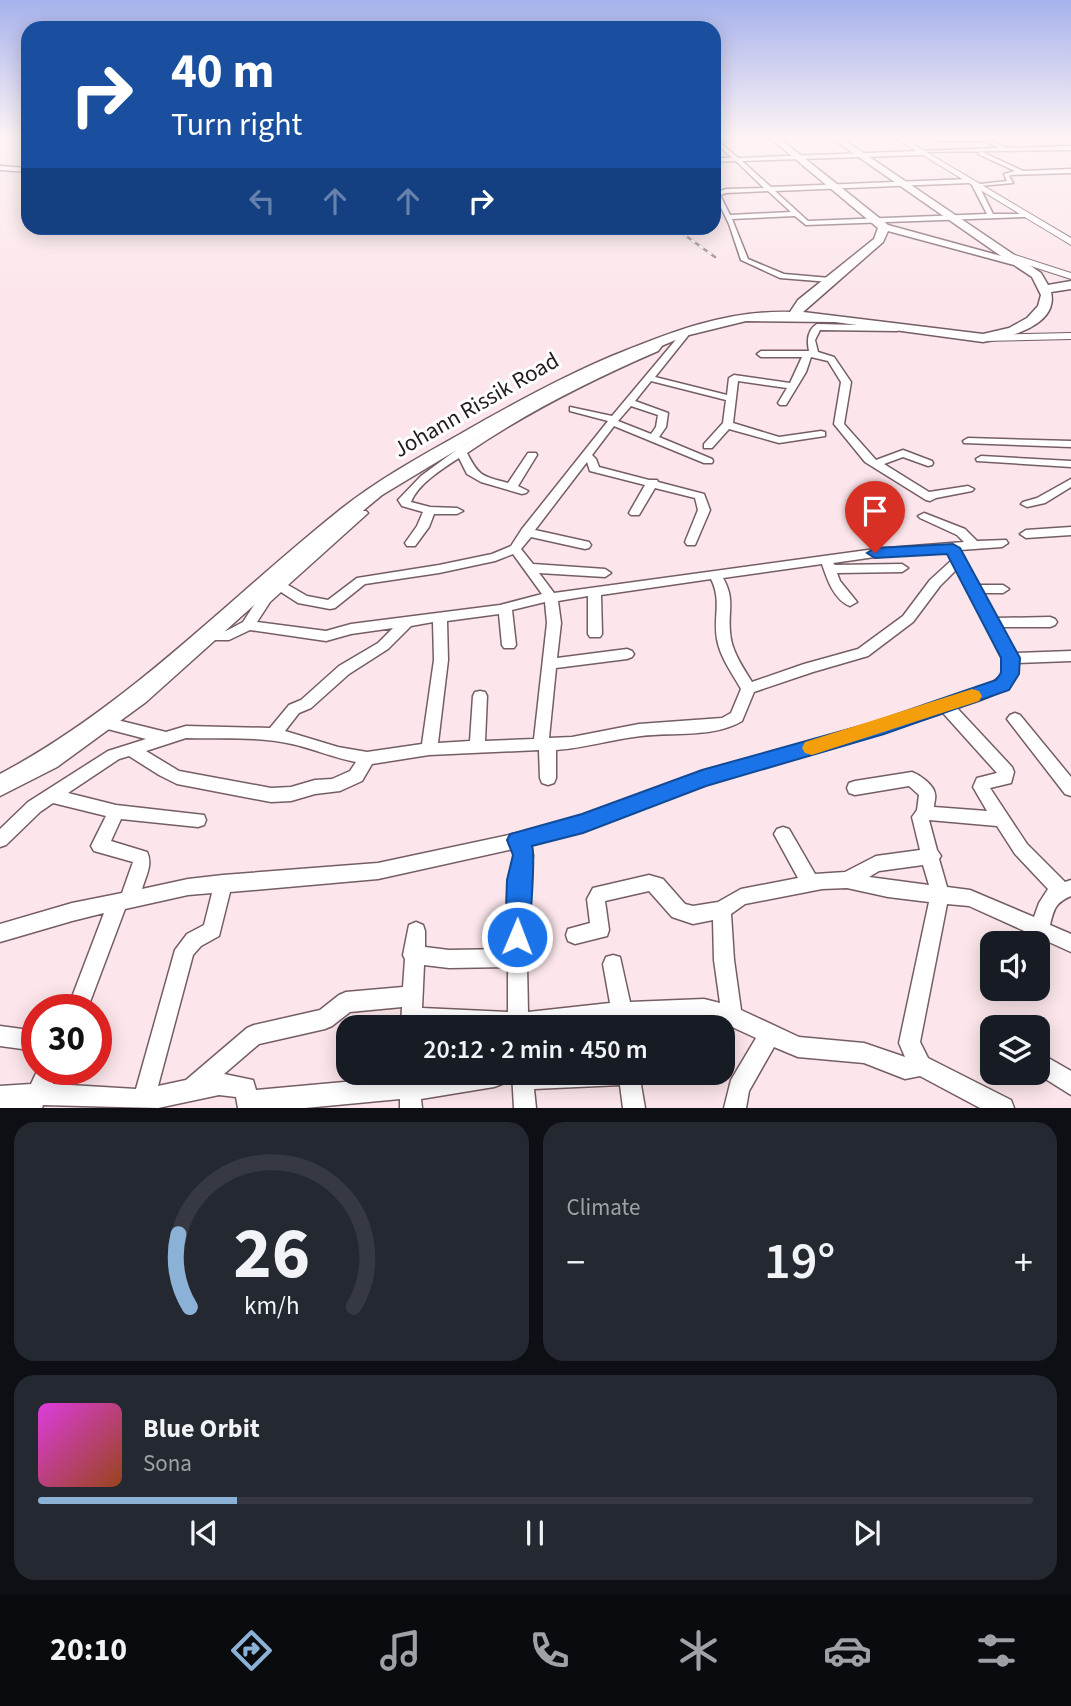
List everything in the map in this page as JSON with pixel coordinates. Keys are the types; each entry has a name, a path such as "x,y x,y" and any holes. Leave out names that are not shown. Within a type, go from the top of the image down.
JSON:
{"main road":[{"path":"838,189 882,224 919,237 1026,266"},
{"path":"911,189 1026,266 1046,289 1046,303 1035,320 1001,335 983,338"},
{"path":"879,240 882,224"},
{"path":"743,317 811,296 879,240 897,235 919,237"},
{"path":"990,242 997,252 990,256"},
{"path":"1046,289 1071,285"},
{"path":"802,315 811,296"},
{"name":"Johann Rissik Road","path":"0,786 73,744 101,723 382,487 459,447 566,381 687,332 743,317 802,315 983,338"}],"street":[{"path":"770,189 806,223 882,224 1027,215"},
{"path":"721,193 780,189"},
{"path":"975,189 990,216"},
{"path":"982,189 1071,242"},
{"path":"721,205 742,255 752,264 783,276 830,279"},
{"path":"728,217 797,214"},
{"path":"1013,257 1071,277"},
{"path":"1026,266 1071,277"},
{"path":"783,404 810,354 811,340 817,327 908,328"},
{"path":"279,586 303,600 330,605 365,580 439,569 495,557 515,549 585,456 687,332"},
{"name":"Johann Rissik Road","path":"983,338 1071,336"},
{"path":"761,354 810,354 831,359 845,379 839,424 875,464 929,497 968,489"},
{"path":"649,378 729,398"},
{"path":"708,446 728,424 729,398 734,378 791,386"},
{"path":"629,402 663,412 662,427 652,439"},
{"path":"573,409 613,421 708,461"},
{"path":"728,424 779,440 821,434"},
{"path":"968,441 1071,444"},
{"path":"457,511 430,510 406,504 404,500 459,447 471,472 517,489 532,455"},
{"path":"875,464 903,453 928,463"},
{"path":"585,456 591,459 594,469 653,482 699,496 704,510 691,542"},
{"path":"981,459 1071,464"},
{"path":"635,513 653,482"},
{"path":"1027,504 1041,501 1071,482"},
{"path":"411,543 423,527 430,510"},
{"path":"248,625 254,612 279,586 362,513"},
{"path":"924,516 961,531 975,546"},
{"path":"1026,534 1071,531"},
{"path":"526,532 585,545"},
{"path":"829,565 875,553 955,555 975,546 1002,543"},
{"path":"515,549 551,598 554,624 544,745 548,778"},
{"path":"0,933 123,901 223,883 378,871 518,840 583,823 702,779 877,729 1003,685 1010,674 1010,658 955,555"},
{"path":"0,840 34,807 114,755 162,737 186,732 273,735 367,758 429,749 544,745 639,730 724,724 737,717 748,690 809,667 863,653 908,619 955,555"},
{"path":"206,637 229,635 248,625 320,637 351,629 405,624 551,598 716,576 829,565 902,568"},
{"path":"829,565 834,582 850,602"},
{"path":"529,568 605,573"},
{"path":"716,576 727,600 722,620 724,640 748,690"},
{"path":"973,589 1003,589"},
{"path":"594,593 595,634"},
{"path":"505,607 509,645"},
{"path":"429,749 441,660 440,618"},
{"path":"991,623 1049,622"},
{"path":"273,735 294,709 312,700 360,658 383,646 405,624"},
{"path":"550,663 627,654"},
{"path":"1010,658 1071,656"},
{"path":"477,748 480,696"},
{"path":"946,706 1006,772 1005,778 983,783 981,788 1021,849 1067,890 1053,895 1045,909 1040,928"},
{"path":"1015,719 1071,789"},
{"path":"101,723 162,737"},
{"path":"130,749 177,777 271,796 334,786 356,776 367,758"},
{"path":"855,788 912,779 927,793 925,813"},
{"path":"50,796 116,812 198,820"},
{"path":"84,994 142,862 141,857 100,846 116,812"},
{"path":"1002,820 925,813 920,817 940,895 909,1043 921,1065 1003,1108"},
{"path":"783,834 810,883"},
{"path":"518,840 524,855 519,880 518,1015"},
{"path":"847,880 876,864 932,856"},
{"path":"575,935 600,930 598,895 649,883 657,885 683,913 693,915 722,910 741,897 810,883 847,880 888,889 970,898 1071,943"},
{"path":"143,1104 185,950 194,940 212,930 223,883"},
{"path":"722,910 724,961 732,1015"},
{"path":"411,1015 416,931"},
{"path":"413,955 449,959 517,958"},
{"path":"613,964 622,1015"},
{"path":"191,1089 254,1035 325,1018 346,1002 411,996"},
{"path":"660,1015 704,1009 728,1015"},
{"path":"735,1017 798,1046 863,1053 905,1068 921,1065"},
{"path":"735,1108 739,1088 770,1034"},
{"path":"0,1036 21,1039"},
{"path":"1050,1070 1071,1084"},
{"path":"0,1097 34,1101 143,1104 191,1089 231,1084 245,1088 249,1105 435,1085"},
{"path":"34,1101 42,1085"},
{"path":"523,1085 525,1108"},
{"path":"631,1085 634,1108"}],"railway":[{"path":"685,235 715,257"}],"slow traffic":[{"path":"812,748 972,696"}],"route":[{"path":"517,937 519,880 524,863 518,840 583,823 647,797 877,729 1003,685 1010,674 1008,651 953,548 875,553"}]}
